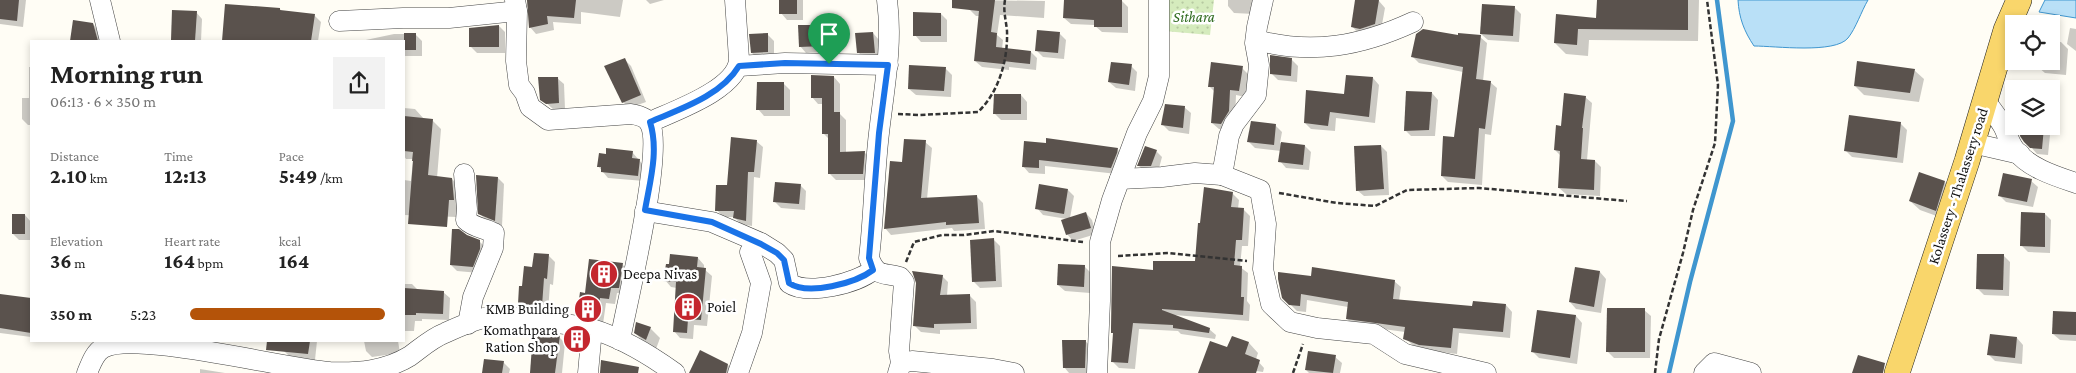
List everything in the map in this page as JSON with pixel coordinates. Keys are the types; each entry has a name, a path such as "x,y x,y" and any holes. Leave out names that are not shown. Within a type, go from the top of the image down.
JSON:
{"main road":[{"name":"Kolassery - Thalassery road","path":"1897,373 1972,144 2006,30 2019,0"}],"street":[{"path":"100,0 110,40"},
{"path":"650,122 691,104 733,76 739,66 735,0"},
{"path":"888,0 890,21 888,65 869,258 873,270 880,274 900,277 904,282 899,351 900,368 912,361 943,363 1014,373"},
{"path":"1097,373 1100,249 1120,179 1137,133 1154,101 1160,46 1159,0"},
{"path":"1222,176 1228,136 1234,124 1256,95 1258,65 1256,40 1263,0"},
{"path":"339,21 449,18 516,6 516,60 519,86 524,92 530,107 548,120 630,114 643,117 650,122 654,136 654,156 620,340"},
{"path":"1256,40 1273,45 1334,47 1371,40 1413,22"},
{"path":"739,66 785,63 888,65"},
{"path":"1985,100 2003,126 2014,149 2028,161 2051,174 2076,183"},
{"path":"1972,144 2020,154"},
{"path":"1120,179 1195,173 1222,176 1260,190 1266,224 1263,263 1271,304 1290,322 1374,334 1406,354 1486,373"},
{"path":"464,174 466,220 472,225 494,233 493,248 473,297 468,324"},
{"path":"645,210 712,222 761,244 777,253 784,260 789,283 797,288 809,289 825,286 866,275 873,270"},
{"path":"738,373 752,333 761,283 750,252"},
{"path":"87,373 96,353 104,347 115,343 219,347 255,361 330,372 377,371 408,357 443,333 484,318 520,318 592,329 620,340 658,361 675,373"},
{"path":"588,373 592,329"},
{"path":"1704,373 1714,363 1752,373"}],"path":[{"path":"882,112 920,115 978,112 985,105 1005,64 1007,32 1005,0"},
{"path":"1655,373 1659,339 1693,210 1715,143 1718,85 1707,0"},
{"path":"1260,190 1337,203 1375,206 1407,190 1479,188 1628,201"},
{"path":"900,277 914,242 942,235 964,235 994,231 1072,242 1100,249 1169,253 1263,263"},
{"path":"1293,373 1311,326"}],"green space":[{"name":"Sithara","path":"1167,0 1214,0 1210,35 1164,31"}],"water":[{"path":"1738,0 1868,0 1854,30 1848,38 1841,43 1831,46 1804,48 1754,46 1743,24"},
{"path":"2045,0 2076,0 2076,18 2039,12"}],"building":[{"path":"0,0 19,0 17,21 0,19"},
{"path":"527,0 576,0 574,18 547,16 548,24 529,28"},
{"path":"779,0 797,0 797,14 779,14"},
{"path":"952,0 995,0 991,32 997,33 996,47 1031,51 1030,64 1003,61 1003,64 974,61 979,11 952,8"},
{"path":"1064,0 1122,0 1122,27 1094,27 1094,20 1063,18"},
{"path":"1355,0 1379,0 1375,24 1360,29 1351,27"},
{"path":"1597,0 1688,0 1688,30 1578,29 1577,45 1554,43 1556,14 1596,18"},
{"path":"225,4 280,8 280,10 315,14 311,40 222,40"},
{"path":"1482,4 1515,6 1513,36 1480,34"},
{"path":"172,10 197,11 195,40 171,40"},
{"path":"913,12 941,13 941,36 913,36"},
{"path":"73,20 93,23 98,40 70,40"},
{"path":"499,25 499,47 469,47 469,28"},
{"path":"798,25 824,25 824,46 799,47"},
{"path":"1423,29 1458,35 1458,33 1481,35 1476,79 1491,81 1485,129 1479,128 1475,179 1441,176 1443,136 1454,137 1463,67 1411,57 1416,34"},
{"path":"1037,30 1060,32 1058,53 1035,51"},
{"path":"873,32 875,53 857,53 855,33"},
{"path":"404,33 416,33 416,50 405,50"},
{"path":"768,33 768,52 751,53 749,34"},
{"path":"1270,55 1292,58 1291,76 1270,74"},
{"path":"625,58 641,95 622,103 604,66"},
{"path":"1857,61 1915,69 1910,93 1854,86"},
{"path":"1111,62 1132,64 1129,85 1108,82"},
{"path":"1211,62 1243,66 1239,91 1230,90 1229,111 1221,124 1211,123 1214,87 1208,87"},
{"path":"909,65 946,67 944,91 908,89"},
{"path":"811,75 834,76 834,112 840,112 840,152 865,151 863,174 828,174 828,134 822,134 822,98 811,98"},
{"path":"1346,75 1373,77 1369,117 1330,112 1328,126 1304,123 1306,90 1344,94"},
{"path":"538,77 558,77 559,103 546,104 540,100"},
{"path":"757,82 784,82 784,110 756,110"},
{"path":"1406,91 1432,92 1429,130 1404,131"},
{"path":"1564,93 1586,96 1581,159 1595,160 1594,190 1558,188 1560,151 1554,150 1556,125 1561,126"},
{"path":"994,94 1021,94 1021,114 993,114"},
{"path":"1165,104 1185,106 1183,128 1161,125"},
{"path":"1849,115 1901,122 1897,158 1844,151"},
{"path":"405,116 433,119 428,175 452,178 454,200 449,200 447,227 408,224 413,152 405,151"},
{"path":"1251,121 1276,124 1274,145 1247,142"},
{"path":"2043,135 2042,149 2030,148 2020,136"},
{"path":"731,137 757,140 754,172 748,172 746,221 733,218 734,211 715,211 716,185 727,185"},
{"path":"1046,138 1118,148 1111,168 1039,160 1039,168 1022,167 1024,141 1046,143"},
{"path":"904,139 926,140 921,198 977,195 979,223 946,225 946,222 884,229 890,161 902,162"},
{"path":"1281,142 1305,145 1303,165 1278,162"},
{"path":"1381,145 1384,189 1356,191 1354,146"},
{"path":"1145,146 1157,150 1151,166 1137,166"},
{"path":"606,148 633,151 632,158 640,159 638,176 601,172 601,167 597,167 599,153 606,154"},
{"path":"1919,172 1945,181 1936,211 1909,201"},
{"path":"2003,173 2032,179 2027,202 1998,196"},
{"path":"476,175 498,177 495,221 478,214"},
{"path":"775,182 801,184 799,204 773,202"},
{"path":"1039,184 1068,189 1064,214 1035,209"},
{"path":"1204,187 1233,192 1231,207 1244,208 1242,240 1236,240 1234,265 1242,266 1241,297 1244,297 1243,315 1162,309 1210,328 1209,333 1173,328 1173,325 1133,323 1128,363 1111,362 1113,333 1111,333 1112,266 1153,270 1153,261 1195,261 1198,223 1200,223"},
{"path":"1086,212 1091,228 1066,235 1061,220"},
{"path":"2021,212 2045,213 2045,247 2020,246"},
{"path":"12,214 25,214 25,234 12,234"},
{"path":"452,229 459,229 467,235 480,240 480,249 473,267 450,265"},
{"path":"994,238 996,281 972,282 970,240"},
{"path":"534,253 549,254 547,279 544,278 542,306 518,304 519,286 522,286 524,266 532,267"},
{"path":"670,254 698,257 697,267 706,268 701,320 688,319 687,333 673,332 676,282 663,281 666,264 669,264"},
{"path":"1977,254 2004,254 2003,290 1976,289"},
{"name":"Deepa Nivas","path":"589,259 623,263 619,288 611,288 609,299 600,298 597,318 577,314 580,292 585,293"},
{"path":"1058,264 1085,265 1084,287 1057,285"},
{"path":"1312,267 1395,280 1393,299 1472,306 1473,301 1506,304 1503,332 1453,328 1451,348 1419,345 1403,339 1405,327 1346,319 1348,302 1301,294 1300,306 1289,305 1282,298 1278,272 1311,276"},
{"path":"1575,267 1600,271 1594,307 1569,302"},
{"path":"912,271 943,275 940,295 970,294 971,323 934,324 934,328 913,326 916,283"},
{"path":"405,288 444,291 443,314 416,313 416,315 405,315"},
{"path":"0,294 30,298 30,333 0,328"},
{"path":"1607,308 1645,308 1645,352 1606,352"},
{"path":"1537,310 1576,315 1570,358 1531,352"},
{"path":"2053,311 2076,312 2076,335 2052,334"},
{"path":"636,322 651,327 646,340 634,333"},
{"path":"533,332 560,335 555,373 530,373"},
{"path":"1990,334 2017,337 2015,358 1987,355"},
{"path":"1232,336 1249,342 1245,354 1260,360 1256,373 1198,373 1210,341 1227,347"},
{"path":"569,337 579,338 579,345 569,344"},
{"path":"1062,340 1086,340 1085,368 1063,368"},
{"path":"267,342 310,342 308,354 266,350"},
{"path":"700,350 728,364 726,373 689,373"},
{"path":"1308,351 1336,355 1333,373 1305,370"},
{"path":"1858,355 1885,363 1883,373 1852,373"},
{"path":"484,359 504,361 502,373 482,373"},
{"path":"601,360 639,367 638,373 600,373"}],"waterway":[{"path":"1669,373 1690,282 1733,121 1717,0"}],"place":[{"name":"Deepa Nivas","path":"604,274"},
{"name":"Poiel","path":"688,307"},
{"name":"KMB Building","path":"588,309"},
{"name":"Komathpara Ration Shop","path":"577,339"}],"route":[{"path":"785,63 829,64 888,65 879,133 869,258 873,270 866,275 825,286 809,289 797,288 789,283 784,260 777,253 761,244 712,222 645,210 654,156 654,136 650,122 691,104 725,83 733,76 739,66 785,63"}]}
